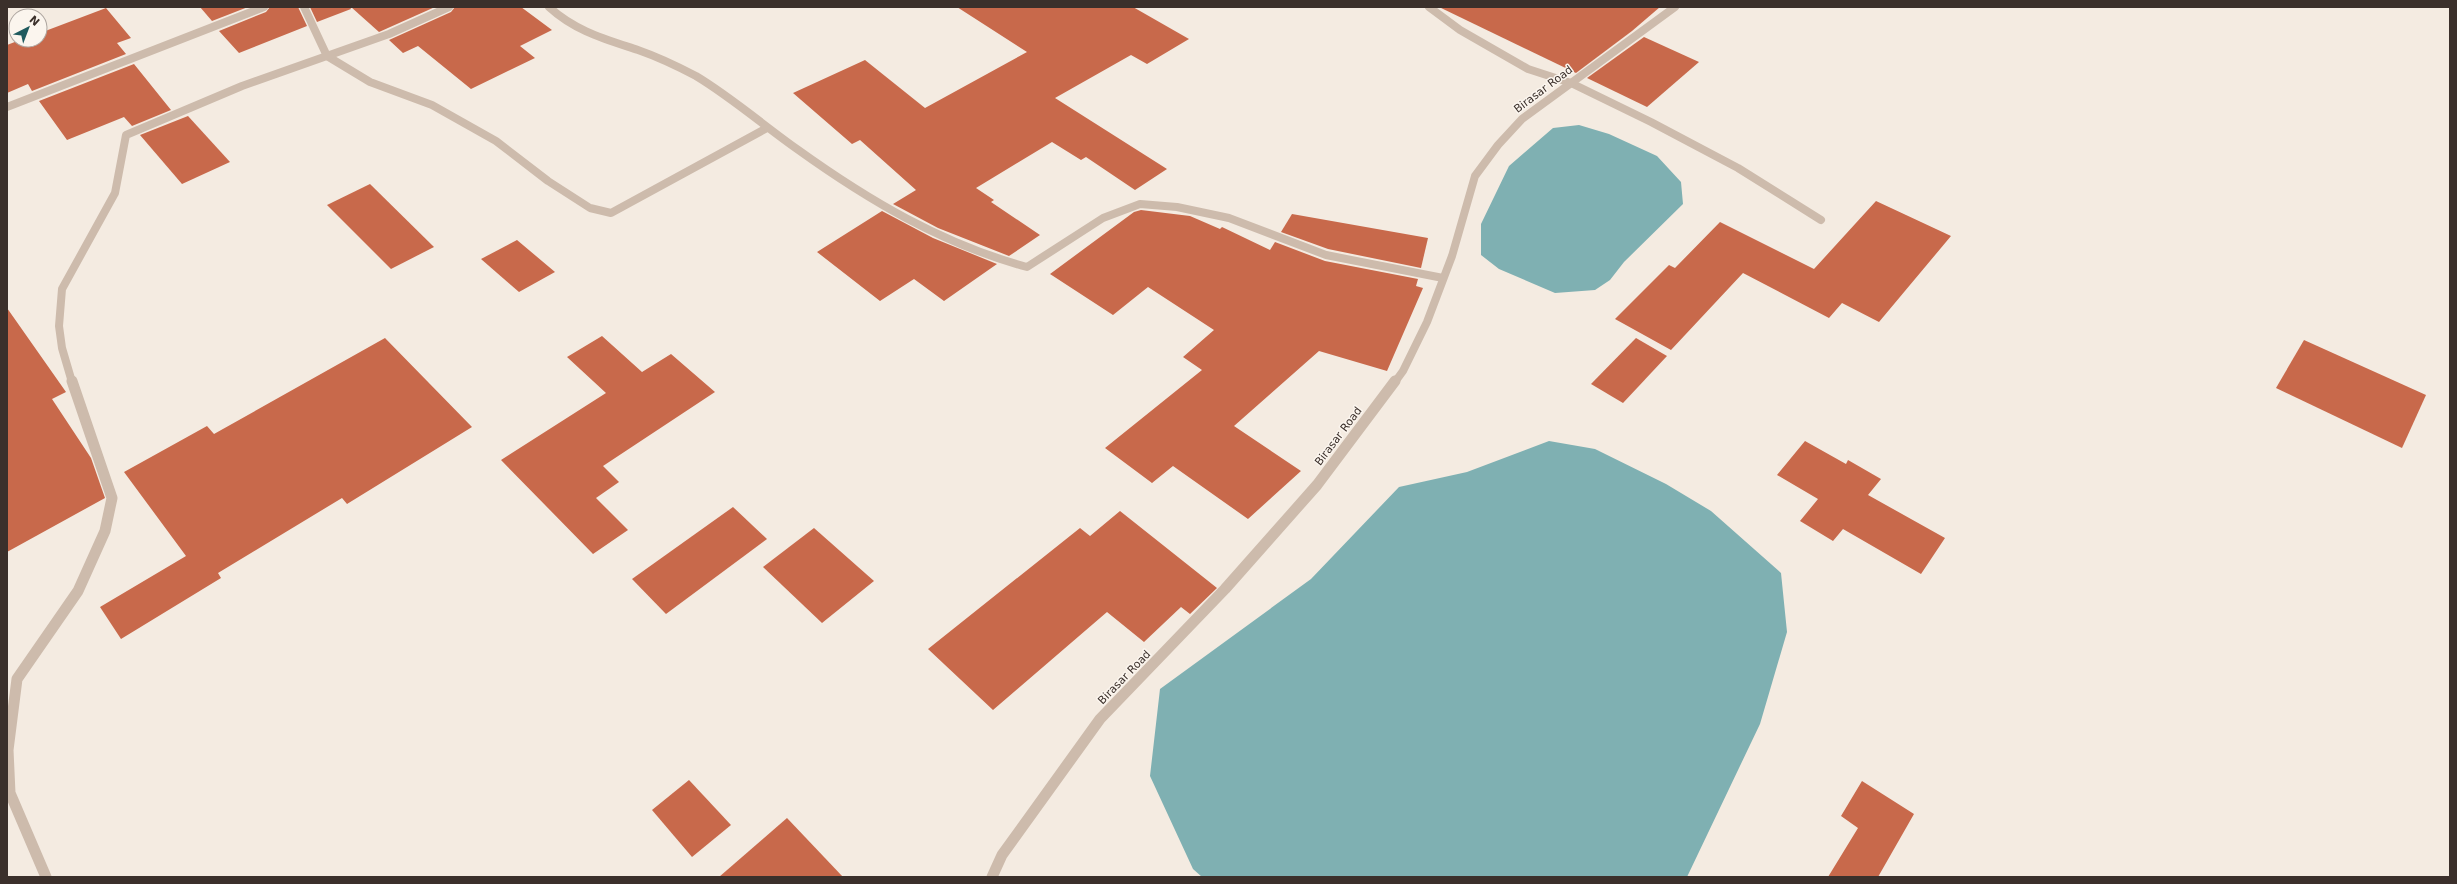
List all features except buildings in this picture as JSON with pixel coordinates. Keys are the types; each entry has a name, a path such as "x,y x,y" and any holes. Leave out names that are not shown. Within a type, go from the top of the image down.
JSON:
{"street":[{"path":"7,107 264,7"},
{"path":"304,7 327,56 370,82 432,105 496,142 548,181 590,208 611,213 767,128"},
{"path":"46,877 10,793 8,750 17,679 78,591 105,531 112,498 87,430 62,348 59,326 62,290 115,193 126,135 242,86 389,34 449,7"},
{"path":"549,7 564,21 582,32 651,55 699,79 748,111 767,128 852,187 904,217 960,244 1007,263 1027,267 1103,218 1140,204 1177,207 1229,218 1326,255 1443,278"},
{"path":"1429,7 1439,16 1460,30 1528,69 1571,83 1738,168 1821,220"},
{"name":"Birasar Road","path":"992,877 1002,855 1100,719 1225,589 1317,485 1403,370 1427,322 1452,256 1475,176 1498,145 1522,119 1675,7"}],"water":[{"path":"1579,125 1609,134 1657,156 1681,182 1683,204 1624,262 1610,280 1595,290 1555,293 1499,269 1481,255 1481,224 1509,166 1553,128"},
{"path":"1549,441 1595,449 1666,484 1711,511 1781,573 1787,632 1760,724 1687,877 1202,877 1193,869 1150,776 1160,689 1311,579 1399,487 1467,472"}]}
